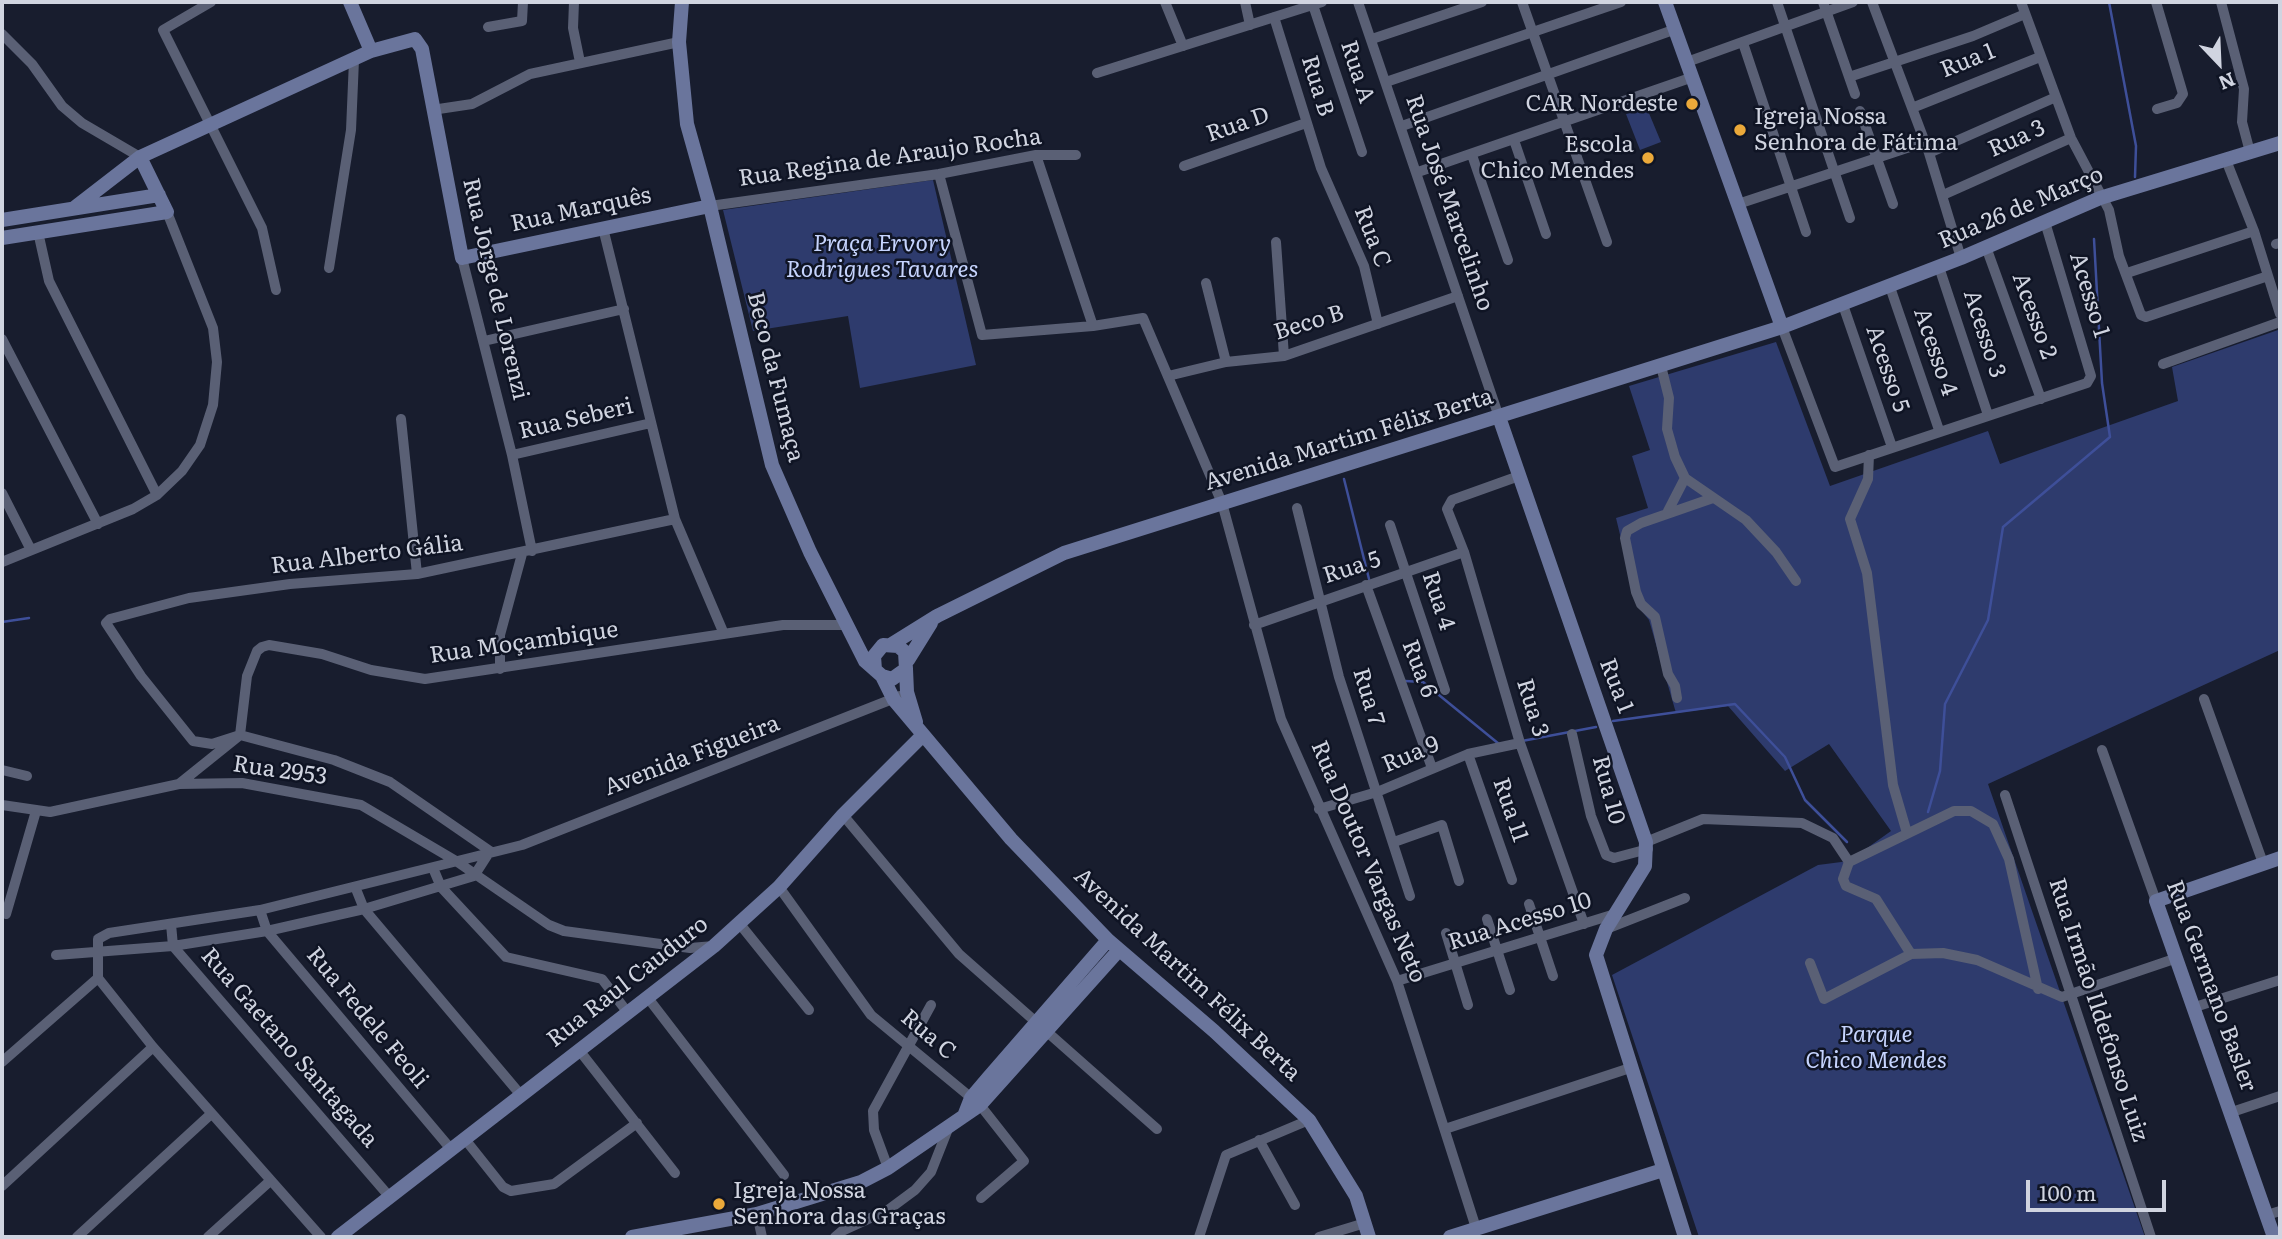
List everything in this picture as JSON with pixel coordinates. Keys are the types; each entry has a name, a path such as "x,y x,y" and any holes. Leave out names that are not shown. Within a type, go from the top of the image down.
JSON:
{"street":[{"path":"211,2 163,30 261,228 276,290"},
{"path":"74,208 140,157 371,51 350,2"},
{"path":"488,27 522,21 523,2"},
{"path":"574,2 573,28 580,62"},
{"name":"Beco da Fumaça","path":"682,2 679,42 687,124 710,206 772,465 847,627 865,661 878,673"},
{"path":"1165,2 1183,46"},
{"path":"1245,2 1250,25"},
{"name":"Rua José Marcelinho","path":"1358,2 1418,172 1499,417"},
{"path":"1372,39 1482,2"},
{"path":"1522,2 1607,242"},
{"path":"1386,82 1621,2"},
{"path":"1665,2 1835,467 1939,430 2041,399"},
{"path":"1777,2 1850,218"},
{"path":"1823,2 1855,94"},
{"path":"1687,62 1853,2"},
{"path":"1872,2 1927,147 1961,258"},
{"path":"2021,2 2071,138 2100,198 2109,210 2119,256 2140,313 2146,317 2268,276"},
{"path":"2155,2 2183,94 2177,103 2157,109"},
{"path":"2221,2 2244,89 2242,122 2250,152"},
{"path":"1097,73 1317,3"},
{"name":"Rua A","path":"1317,3 1362,152"},
{"path":"1849,77 1973,36 2025,14"},
{"name":"Rua B","path":"1274,17 1321,168"},
{"path":"1402,126 1676,29"},
{"path":"2,34 32,64 62,106 82,123 140,157 167,212 208,310 217,362 213,405 200,444 182,471 157,495 98,524 2,562"},
{"name":"Rua Jorge de Lorenzi","path":"371,51 415,39 422,49 461,258 512,455 527,552 500,635 500,670"},
{"path":"432,110 472,103 530,74 679,42"},
{"path":"1743,43 1806,232"},
{"name":"Rua 1","path":"1912,108 2040,57"},
{"path":"329,268 351,130 354,60"},
{"path":"1418,172 1693,77"},
{"path":"1738,204 1877,158 1927,147 2056,97"},
{"path":"1860,111 1893,204"},
{"name":"Rua D","path":"1184,166 1306,123"},
{"name":"Rua 3","path":"1942,195 2071,138"},
{"path":"1514,140 1546,234"},
{"name":"Rua 26 de Março","path":"1782,327 1939,267 2100,198 2280,143"},
{"path":"939,174 982,335 1093,326 1035,155"},
{"name":"Rua Regina de Araujo Rocha","path":"710,206 939,174 1035,155 1076,155"},
{"path":"1472,155 1508,260"},
{"path":"2225,160 2254,231 2280,314"},
{"name":"Rua C","path":"1321,168 1364,266 1378,324"},
{"path":"2,220 159,195"},
{"name":"Rua Marquês","path":"461,258 710,206"},
{"path":"2,238 167,212"},
{"name":"Acesso 1","path":"2041,399 2091,380 2045,222"},
{"path":"603,228 675,519 724,634"},
{"path":"2127,273 2254,231"},
{"path":"38,232 49,281 157,495"},
{"path":"1276,242 1284,356"},
{"name":"Acesso 2","path":"1986,247 2041,399"},
{"name":"Acesso 3","path":"1939,267 1988,415"},
{"path":"1206,283 1226,362"},
{"name":"Acesso 4","path":"1891,286 1939,430"},
{"name":"Beco B","path":"1168,376 1226,362 1284,356 1458,296"},
{"name":"Acesso 5","path":"1843,305 1892,447"},
{"path":"484,341 624,309"},
{"name":"Rua Doutor Vargas Neto","path":"1093,326 1143,318 1222,503 1281,719 1396,981 1478,1233"},
{"path":"2163,364 2280,322"},
{"name":"Avenida Martim Félix Berta","path":"886,646 937,616 1052,558 1782,327"},
{"path":"2,339 98,524"},
{"path":"1661,366 1669,398 1667,429 1675,457 1685,478 1746,520 1776,552 1796,581"},
{"name":"Rua 1","path":"1499,417 1647,846"},
{"path":"401,419 417,574"},
{"name":"Rua Seberi","path":"512,455 651,423"},
{"path":"1869,455 1868,479 1850,519 1867,573 1892,785 1907,833"},
{"name":"Rua 3","path":"1518,476 1449,503 1447,509 1464,552 1520,743 1584,924"},
{"path":"1668,511 1685,478"},
{"path":"2,493 31,550"},
{"path":"1677,698 1675,686 1668,674 1655,617 1641,604 1636,592 1625,538 1632,528 1668,511 1713,498"},
{"name":"Rua 7","path":"1297,508 1339,677 1410,895"},
{"name":"Rua Alberto Gália","path":"240,735 212,744 193,741 141,676 106,623 189,598 298,583 417,574 675,519"},
{"name":"Rua 4","path":"1390,525 1445,690"},
{"name":"Rua 5","path":"1254,625 1464,552"},
{"name":"Rua 6","path":"1366,585 1432,768"},
{"name":"Avenida Martim Félix Berta","path":"900,696 907,665 920,637 937,616"},
{"name":"Rua Moçambique","path":"240,735 247,676 257,651 269,645 322,654 371,670 425,679 500,670 783,625 847,627"},
{"path":"847,627 886,646 902,649 907,665 896,677 878,673 873,661 886,646"},
{"name":"Avenida Martim Félix Berta","path":"878,673 900,696 921,734 1011,839 1108,940 1214,1031 1309,1119 1356,1196 1367,1230"},
{"name":"Avenida Figueira","path":"96,955 99,939 104,935 260,910 356,889 489,851 522,845 900,696"},
{"path":"2204,699 2263,863"},
{"name":"Rua Raul Cauduro","path":"338,1237 388,1195 648,998 695,952 714,946 779,887 921,734"},
{"name":"Rua 10","path":"1572,734 1591,816 1606,855 1614,858 1647,846"},
{"path":"56,955 96,955 173,946 267,931 364,909 474,876 489,851 390,782 334,760 240,735 178,784"},
{"name":"Rua 9","path":"1319,809 1377,792 1468,754 1520,743"},
{"name":"Rua Germano Basler","path":"2102,750 2232,1112 2273,1213 2273,1237"},
{"name":"Rua 11","path":"1468,754 1512,880"},
{"path":"2,770 27,776"},
{"name":"Rua 2953","path":"2,805 50,812 178,784 242,783 361,805 456,861 536,918 564,931 695,952"},
{"name":"Rua Irmão Ildefonso Luiz","path":"2005,795 2151,1237"},
{"path":"6,914 36,811"},
{"path":"1911,954 1876,899 1846,886 1843,879 1849,862 1954,811 1971,811 1993,824 2009,859 2038,989"},
{"path":"843,815 959,954 1157,1129"},
{"path":"1685,1237 1598,964 1598,945 1645,866 1647,846 1703,819 1801,823 1833,838 1849,862"},
{"path":"1394,842 1442,825 1459,881"},
{"path":"2156,901 2280,858"},
{"path":"433,868 441,887 506,957 602,979 628,1013"},
{"name":"Rua C","path":"779,887 872,1015 976,1102 1024,1161 981,1198"},
{"path":"356,889 364,909 520,1094"},
{"path":"1606,929 1685,898"},
{"path":"1529,904 1553,976"},
{"name":"Rua Fedele Feoli","path":"260,910 267,931 450,1148"},
{"name":"Rua Acesso 10","path":"1396,981 1615,914"},
{"path":"1487,919 1510,990"},
{"name":"Rua Gaetano Santagada","path":"171,923 173,946 388,1195"},
{"path":"739,923 810,1010"},
{"path":"1446,933 1468,1005"},
{"path":"632,1237 691,1232 861,1182 888,1168 963,1117 1040,1027 1108,940"},
{"path":"1040,1027 1119,950"},
{"path":"1810,963 1824,999 1911,954 1944,953 1977,960 2038,989 2062,997 2177,958"},
{"path":"96,955 99,978 153,1047 321,1237"},
{"path":"2,1062 99,978"},
{"path":"2195,1007 2280,980"},
{"path":"648,998 784,1175"},
{"path":"888,1168 874,1130 873,1111 931,1005"},
{"path":"2,1186 153,1047"},
{"path":"579,1050 675,1173"},
{"path":"1445,1129 1630,1068"},
{"path":"2232,1112 2280,1096"},
{"path":"77,1237 211,1114"},
{"path":"1199,1237 1226,1155 1309,1119"},
{"path":"464,1138 503,1186 511,1191 554,1184 637,1123"},
{"path":"835,1237 842,1231 888,1210 915,1190 932,1172 948,1129"},
{"path":"1259,1140 1295,1205"},
{"path":"1450,1237 1478,1233 1663,1170"},
{"path":"208,1237 270,1181"},
{"path":"757,1214 762,1237"},
{"path":"1319,1237 1367,1230"}],"green space":[{"path":"1646,106 1661,142 1640,150 1626,114"},
{"name":"Praça Ervory Rodrigues Tavares","path":"933,180 976,365 860,388 848,316 753,331 723,210"},
{"name":"Parque Chico Mendes","path":"2278,330 2280,650 1988,784 2145,1237 1699,1237 1612,975 1818,865 1849,861 1891,831 1829,744 1785,771 1728,706 1676,713 1649,620 1637,605 1616,518 1648,508 1632,456 1650,450 1629,386 1776,342 1830,486 1988,431 2000,464 2178,401 2172,367"}],"waterway":[{"path":"2109,2 2136,146 2135,177"},
{"path":"1928,812 1940,771 1945,704 1988,620 2003,527 2110,437 2102,383 2094,239"},
{"path":"1344,479 1369,579"},
{"path":"2,622 29,618"},
{"path":"1405,681 1423,682 1499,744"},
{"path":"1613,721 1735,704 1785,757 1805,800 1847,842"},
{"path":"1522,741 1596,727"}],"place":[{"name":"CAR Nordeste","path":"1692,104"},
{"name":"Igreja Nossa Senhora de Fátima","path":"1740,130"},
{"name":"Escola Chico Mendes","path":"1648,158"},
{"name":"Igreja Nossa Senhora das Graças","path":"719,1204"}]}
